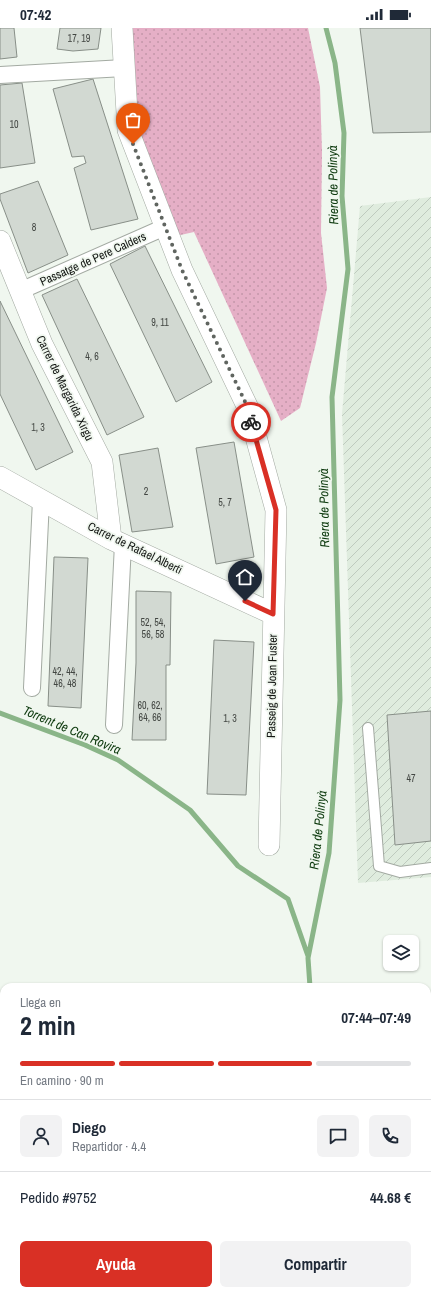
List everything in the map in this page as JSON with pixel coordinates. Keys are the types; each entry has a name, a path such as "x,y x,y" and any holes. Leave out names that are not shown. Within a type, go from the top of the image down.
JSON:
{"street":[{"name":"Passeig de Joan Fuster","path":"122,28 128,130 182,270 248,408 276,510 270,845"},
{"path":"0,76 124,68"},
{"name":"Passatge de Pere Calders","path":"20,291 165,226"},
{"name":"Carrer de Margarida Xirgu","path":"0,242 42,344 102,462 117,542"},
{"name":"Carrer de Rafael Alberti","path":"0,477 117,542 273,614"},
{"path":"32,688 41,500"},
{"path":"114,725 117,542"}],"lane":[{"path":"368,728 379,866 400,872 431,868"}],"shaded area":[{"path":"129,28 308,28 320,87 322,152 321,233 327,288 316,343 300,408 281,421 194,232 176,236 134,128"},
{"path":"431,197 431,877 358,883 342,414 360,206"}],"building":[{"path":"0,28 14,28 17,57 0,59"},
{"path":"60,28 101,28 98,49 73,51 57,49"},
{"path":"360,28 431,28 431,132 373,133"},
{"path":"93,79 138,219 91,230 74,168 86,163 84,156 72,157 53,89"},
{"path":"22,83 35,163 0,168 0,85"},
{"path":"38,181 68,255 28,273 0,199 0,194"},
{"path":"145,246 212,382 176,402 110,264"},
{"path":"77,279 144,417 107,435 42,295"},
{"path":"0,301 73,452 36,470 0,394"},
{"path":"234,442 254,557 216,564 196,448"},
{"path":"158,448 173,527 132,532 119,455"},
{"path":"54,557 88,558 81,708 48,706"},
{"path":"136,591 171,592 170,665 166,665 166,740 132,740 136,663"},
{"path":"214,640 254,642 246,795 207,794"},
{"path":"431,711 431,841 395,845 387,715"}],"waterway":[{"name":"Riera de Polinyà","path":"310,983 308,958 329,853 340,700 332,397 348,269 342,196 344,133 335,63 326,28"},
{"name":"Torrent de Can Rovira","path":"0,713 85,745 118,760 190,810 238,866 288,899 308,956"}],"way so far":[{"path":"133,144 182,270 248,408 251,422"}],"route":[{"path":"245,601 273,614 276,510 251,422"}]}
